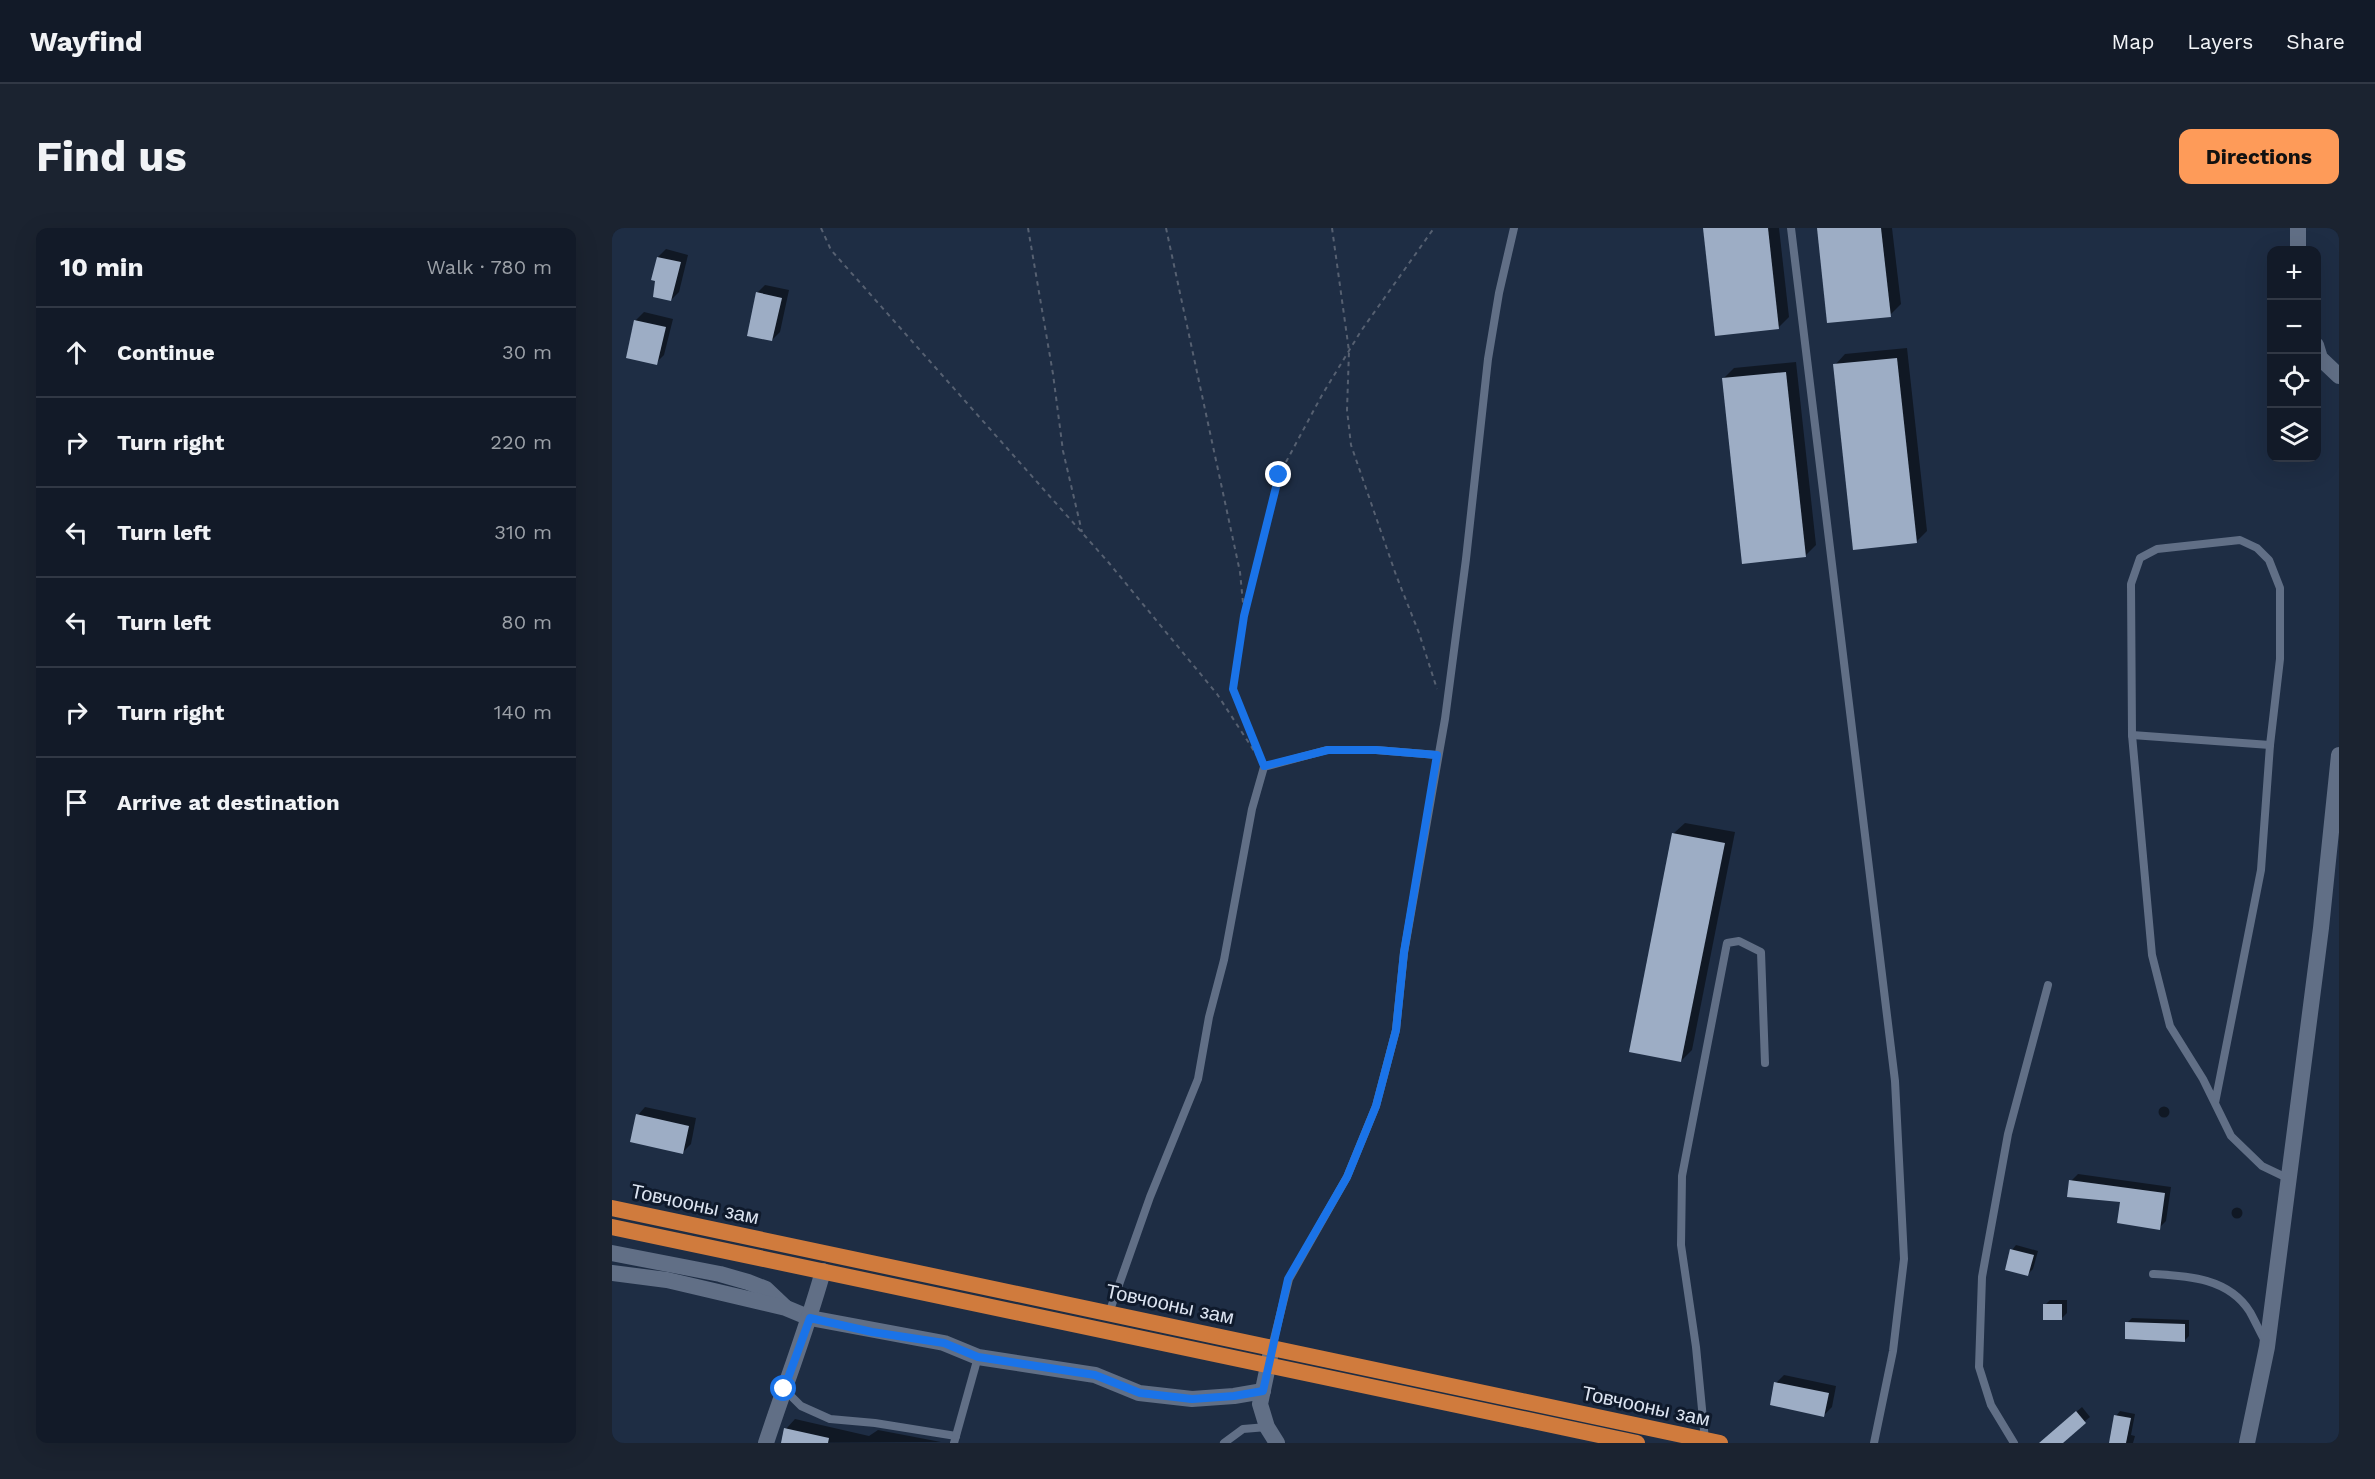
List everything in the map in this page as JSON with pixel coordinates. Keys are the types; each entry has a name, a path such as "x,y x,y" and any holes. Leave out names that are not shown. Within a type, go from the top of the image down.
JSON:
{"highway":[{"name":"Товчооны зам","path":"612,1208 1713,1441"},
{"name":"Товчооны зам","path":"612,1227 1636,1443"}],"street":[{"path":"2298,228 2298,246"},
{"path":"2319,354 2320,358 2339,376"},
{"path":"2247,1443 2268,1347 2339,755"},
{"path":"612,1253 720,1274 748,1282 766,1289 786,1308"},
{"path":"766,1443 810,1318 823,1271"},
{"path":"612,1273 667,1280 786,1308 810,1318 872,1332 944,1343 978,1357 1095,1375 1140,1393 1192,1399 1263,1391"},
{"path":"1272,1347 1260,1404 1267,1427 1276,1443"}],"lane":[{"path":"1272,1347 1288,1279 1347,1177 1376,1106 1396,1030 1404,952 1444,719 1466,559 1488,359 1499,293 1514,228"},
{"path":"1791,228 1895,1081 1904,1259 1893,1351 1874,1443"},
{"path":"2215,1103 2261,870 2270,745 2280,659 2280,588 2269,560 2257,548 2240,540 2157,549 2140,558 2132,584 2132,735 2152,955 2170,1026 2215,1103 2231,1136 2262,1166 2289,1179"},
{"path":"2132,735 2270,745"},
{"path":"1109,1313 1150,1197 1198,1079 1209,1017 1224,960 1252,809 1264,766 1328,750 1376,750 1437,755"},
{"path":"1713,1441 1681,1245 1682,1176 1727,943 1739,941 1761,952 1765,1063"},
{"path":"2014,1443 1991,1405 1979,1367 1982,1277 2008,1134 2048,985"},
{"path":"2153,1274 2205,1279 2220,1285 2248,1310 2268,1347"},
{"path":"784,1389 801,1406 830,1419 874,1423 955,1440 978,1357"},
{"path":"1224,1443 1243,1428 1267,1427"}],"path":[{"path":"821,228 831,250 1082,533 1217,693 1264,766"},
{"path":"1028,228 1053,374 1063,452 1082,533"},
{"path":"1166,228 1240,572 1244,616"},
{"path":"1332,228 1349,351 1347,410 1351,445 1419,633 1444,719"},
{"path":"1264,766 1233,689 1244,616 1279,475 1322,395 1349,351 1434,228"}],"shaded area":[{"path":"612,228 2339,228 2339,1443 612,1443"}],"building":[{"path":"1703,228 1768,228 1779,329 1715,336"},
{"path":"1817,228 1881,228 1891,317 1827,323"},
{"path":"657,257 681,262 671,301 653,297 655,281 651,280"},
{"path":"756,292 782,298 772,341 747,336"},
{"path":"634,320 666,327 657,365 626,358"},
{"path":"1897,358 1917,543 1853,550 1833,364"},
{"path":"1786,372 1806,557 1742,564 1722,378"},
{"path":"1672,833 1725,843 1681,1062 1629,1052"},
{"path":"636,1114 689,1126 683,1154 630,1142"},
{"path":"2069,1180 2165,1193 2160,1230 2117,1223 2120,1202 2067,1197"},
{"path":"2010,1249 2034,1255 2028,1276 2005,1270"},
{"path":"2043,1304 2062,1304 2062,1320 2043,1320"},
{"path":"2125,1322 2185,1324 2185,1342 2125,1339"},
{"path":"1774,1382 1829,1393 1824,1417 1770,1405"},
{"path":"2076,1411 2086,1423 2063,1443 2039,1443"},
{"path":"2114,1415 2131,1418 2126,1443 2109,1443"},
{"path":"784,1428 829,1438 828,1443 781,1443"}],"route":[{"path":"784,1389 810,1318 872,1332 944,1343 978,1357 1095,1375 1140,1393 1192,1399 1263,1391 1288,1279 1347,1177 1376,1106 1396,1030 1404,952 1437,755 1376,750 1328,750 1264,766 1233,689 1244,616 1279,475"}]}
